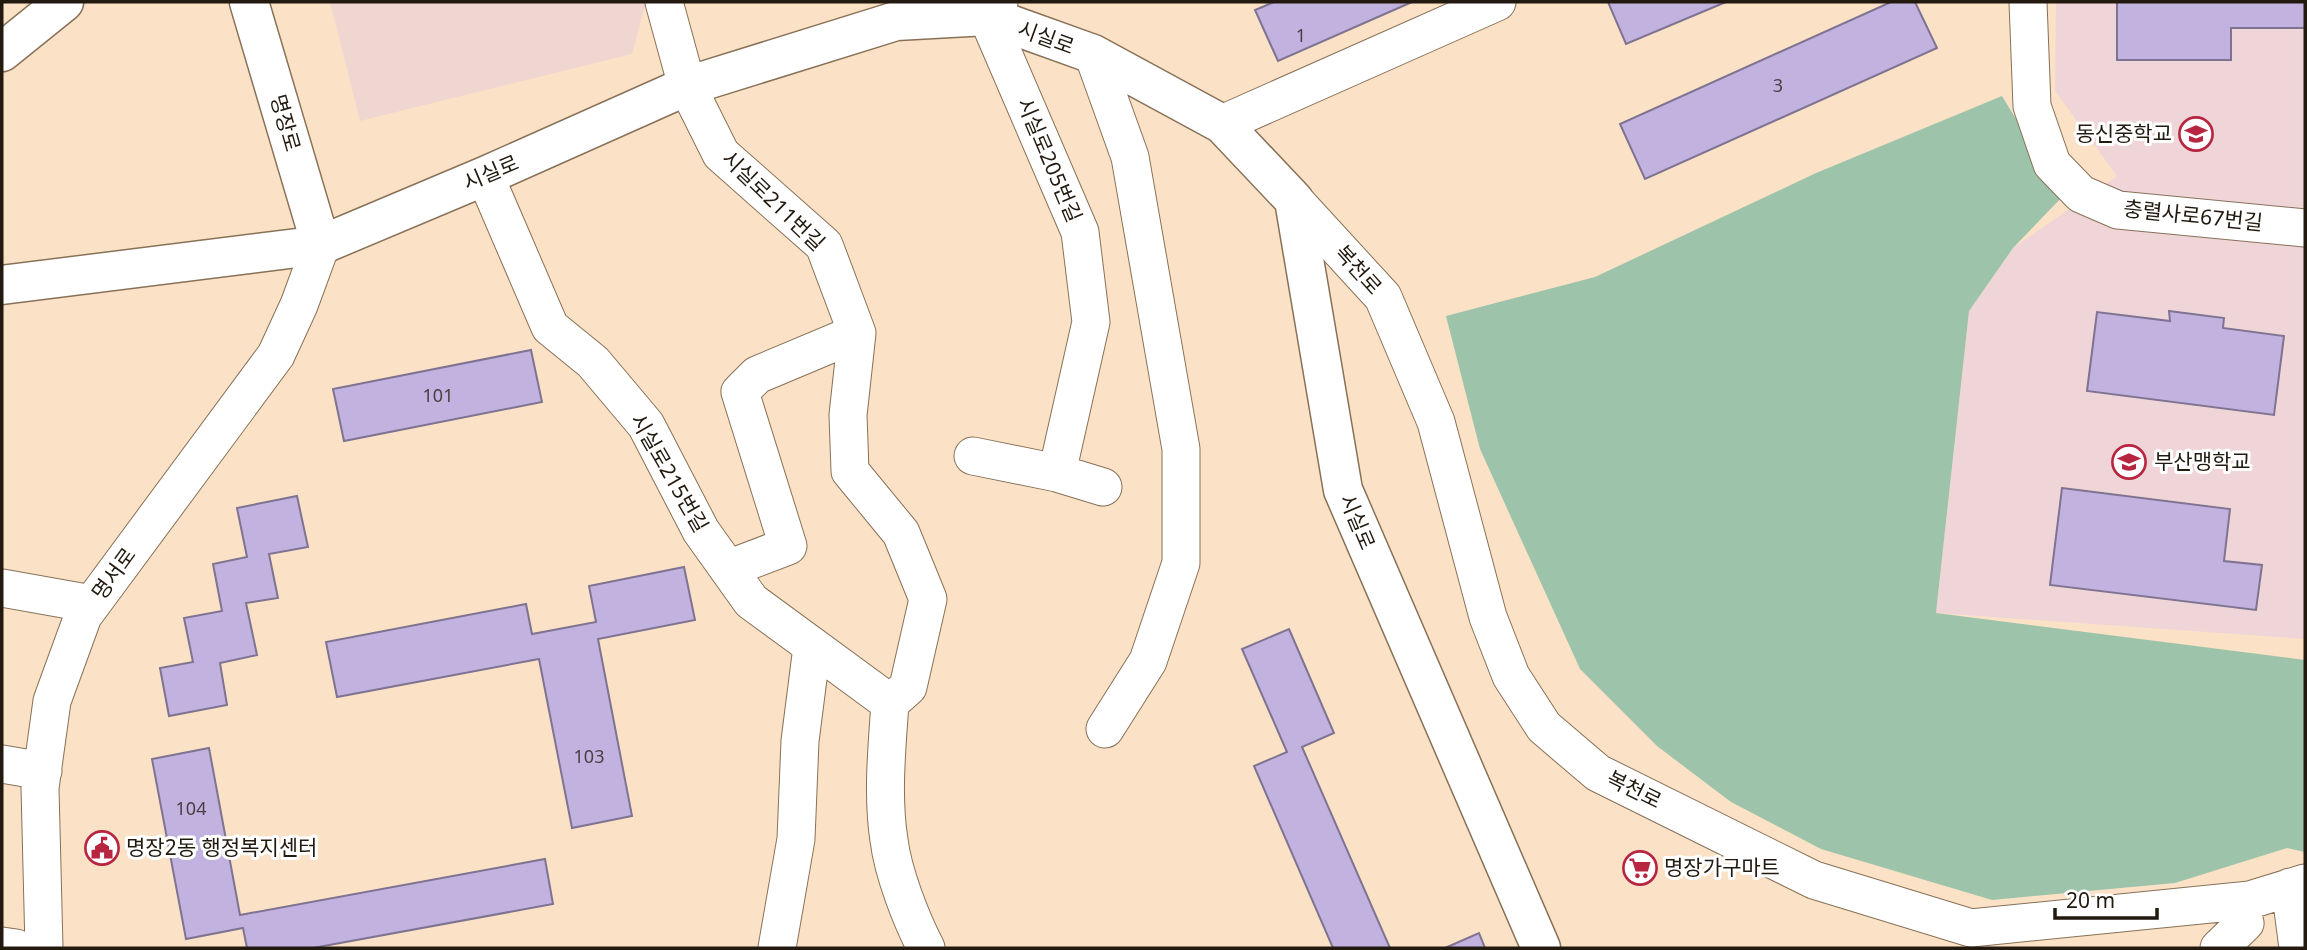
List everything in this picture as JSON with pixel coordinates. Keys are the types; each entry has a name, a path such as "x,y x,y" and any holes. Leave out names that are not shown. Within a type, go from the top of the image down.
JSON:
{"main road":[{"path":"2,52 64,2"},
{"name":"명장로","path":"249,2 321,245"},
{"name":"시실로","path":"2,285 321,245 687,86 896,21 993,9 1093,54 1222,124 1294,200 1343,491 1541,948"}],"street":[{"name":"시실로211번길","path":"664,2 687,86 721,154 824,245 857,333 848,415 850,471 901,533 928,599 908,687 890,704"},
{"path":"1222,124 1497,2"},
{"name":"충렬사로67번길","path":"2028,2 2032,106 2052,164 2081,194 2118,210 2305,228"},
{"name":"시실로205번길","path":"993,9 1080,232 1091,322 1056,474"},
{"path":"1093,54 1130,157 1181,450 1181,563 1147,660 1105,729"},
{"name":"시실로215번길","path":"485,176 550,327 593,362 646,425 701,531 751,601 890,704"},
{"name":"복천로","path":"1294,200 1383,297 1436,422 1488,617 1511,676 1544,727 1598,773 1814,880 1971,928 2239,901 2298,885"},
{"name":"명서로","path":"44,948 40,788 52,701 83,616 276,355 299,305 321,245"},
{"path":"728,569 788,546 740,392 757,375 857,333"},
{"path":"973,456 1104,487"},
{"path":"2,588 92,604"},
{"path":"777,948 796,839 800,741 812,647"},
{"path":"890,704 886,762 889,841 911,919 926,948"},
{"path":"2,764 43,771"},
{"path":"2298,885 2298,948"},
{"path":"2219,948 2245,923 2239,901"},
{"path":"2,946 16,948"}],"shaded area":[{"path":"330,2 644,2 645,5 632,54 360,121"},
{"name":"부산맹학교","path":"2056,2 2305,2 2305,639 1936,613 1969,311 2013,248 2117,176 2055,91"}],"green space":[{"path":"2002,96 2063,196 2013,248 1969,311 1936,613 2305,660 2305,852 2287,848 2175,883 1992,900 1821,849 1731,802 1657,746 1580,669 1480,449 1446,316 1595,277 1816,173"}],"building":[{"path":"1274,2 1412,2 1278,61 1255,10"},
{"path":"1608,2 1726,2 1626,44"},
{"path":"1891,2 1915,2 1937,48 1645,179 1620,124"},
{"path":"2117,2 2305,2 2305,28 2231,28 2231,60 2117,60"},
{"path":"2169,311 2224,318 2223,328 2284,336 2274,415 2087,391 2097,312 2170,321"},
{"path":"531,350 542,402 344,441 333,389"},
{"path":"2062,488 2230,509 2224,561 2262,565 2256,610 2050,585"},
{"path":"297,496 308,547 269,554 278,598 246,603 257,655 220,663 227,705 169,716 160,668 193,662 184,618 222,611 213,564 247,557 237,508"},
{"path":"684,567 695,620 598,639 632,816 572,828 539,659 337,697 326,642 526,604 532,634 596,622 589,586"},
{"path":"1289,629 1334,733 1302,747 1390,948 1333,948 1254,766 1287,752 1242,649"},
{"path":"209,748 240,915 545,859 553,904 313,948 247,948 243,928 186,939 152,759"},
{"path":"1479,933 1485,948 1445,948"}],"place":[{"name":"동신중학교","path":"2196,134"},
{"name":"부산맹학교","path":"2129,462"},
{"name":"명장2동 행정복지센터","path":"102,848"},
{"name":"명장가구마트","path":"1640,868"}]}
